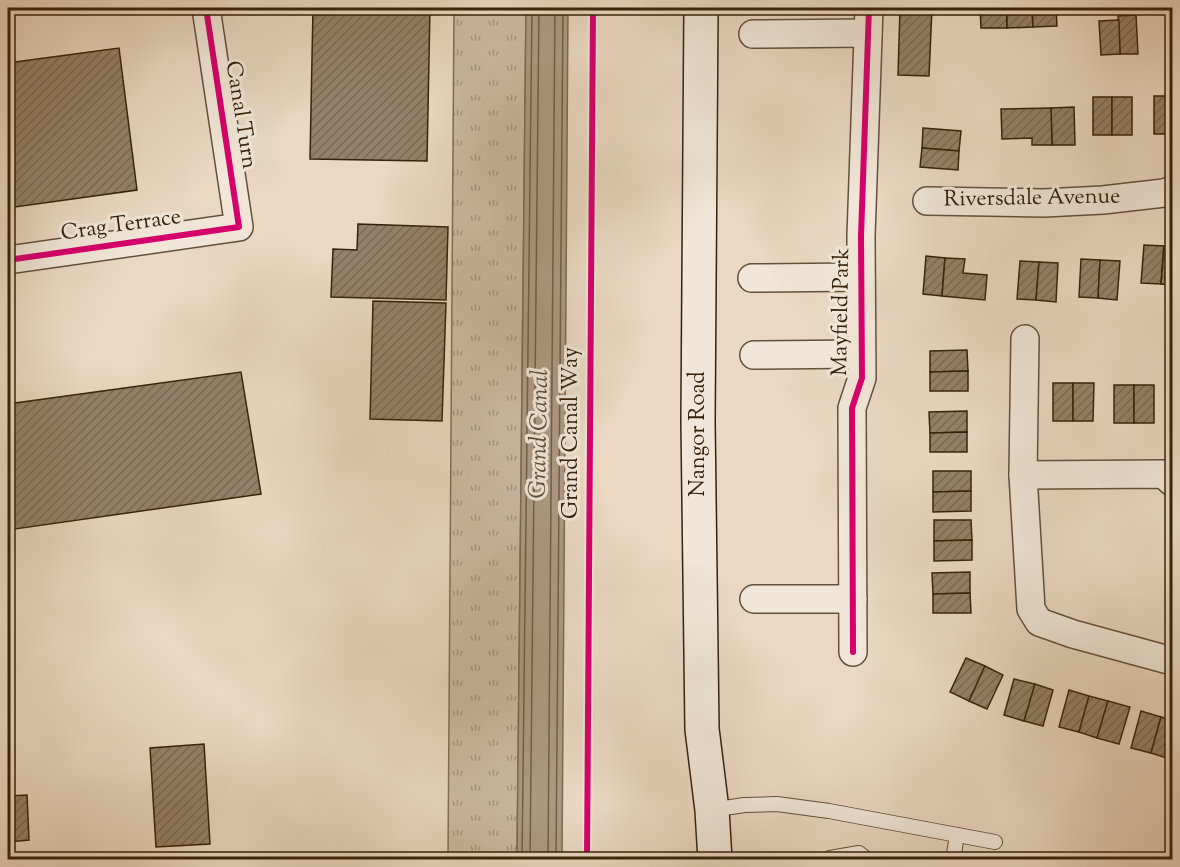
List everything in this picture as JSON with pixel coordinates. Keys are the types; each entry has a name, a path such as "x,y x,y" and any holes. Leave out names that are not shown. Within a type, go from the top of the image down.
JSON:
{"main road":[{"name":"Nangor Road","path":"701,8 698,422 702,729 712,810 715,860"}],"street":[{"name":"Canal Turn","path":"206,8 239,227"},
{"path":"753,34 869,20"},
{"name":"Mayfield Park","path":"853,652 852,408 862,378 861,277 869,20"},
{"name":"Riversdale Avenue","path":"927,201 1044,203 1103,200 1173,190"},
{"name":"Crag Terrace","path":"8,260 239,227"},
{"path":"752,278 861,277"},
{"path":"1025,339 1023,475 1030,609 1040,622 1072,634 1173,661"},
{"path":"754,355 861,354"},
{"path":"1023,475 1164,474 1173,482"},
{"path":"754,599 853,599"}],"lane":[{"path":"712,810 744,805 777,804 829,811 995,842"},
{"path":"953,860 957,835"},
{"path":"830,858 859,853 868,860"}],"green space":[{"path":"454,8 526,8 517,859 448,859"}],"water":[{"name":"Grand Canal","path":"526,8 568,8 562,860 517,859"}],"building":[{"path":"313,8 430,8 427,161 310,159"},
{"path":"900,8 932,8 929,76 898,75"},
{"path":"980,8 1007,8 1007,28 981,28"},
{"path":"1007,8 1032,8 1033,27 1007,28"},
{"path":"1032,8 1056,8 1057,26 1033,27"},
{"path":"1136,15 1138,54 1120,54 1118,16"},
{"path":"1119,20 1120,54 1101,55 1099,21"},
{"path":"119,48 137,190 8,208 8,63"},
{"path":"1154,96 1172,96 1172,134 1154,134"},
{"path":"1093,97 1112,97 1112,135 1093,135"},
{"path":"1112,97 1132,97 1132,135 1112,135"},
{"path":"1074,107 1075,145 1052,145 1051,108"},
{"path":"1051,108 1052,145 1032,145 1032,138 1002,139 1001,109"},
{"path":"923,128 961,131 959,151 922,148"},
{"path":"922,148 959,151 958,170 920,167"},
{"path":"358,224 448,227 446,300 331,297 333,249 357,250"},
{"path":"1144,245 1164,246 1161,284 1141,283"},
{"path":"1164,246 1172,247 1172,285 1161,284"},
{"path":"926,256 945,258 942,296 923,294"},
{"path":"945,258 965,259 963,273 987,275 985,300 942,296"},
{"path":"1081,259 1100,260 1098,298 1079,297"},
{"path":"1100,260 1120,261 1117,300 1098,298"},
{"path":"1020,261 1039,262 1036,300 1017,299"},
{"path":"1039,262 1058,263 1056,302 1036,300"},
{"path":"373,301 446,303 442,421 370,419"},
{"path":"967,350 968,371 930,372 930,351"},
{"path":"968,371 968,391 930,391 930,372"},
{"path":"241,372 261,494 8,530 8,404"},
{"path":"1053,383 1073,383 1073,421 1053,421"},
{"path":"1073,383 1094,383 1093,421 1073,421"},
{"path":"1114,385 1134,385 1134,423 1114,423"},
{"path":"1134,385 1154,385 1154,423 1134,423"},
{"path":"967,411 967,432 930,433 929,412"},
{"path":"967,432 967,452 930,452 930,433"},
{"path":"933,471 971,471 971,491 933,492"},
{"path":"971,491 971,511 933,512 933,492"},
{"path":"934,520 971,520 972,540 934,541"},
{"path":"972,540 972,560 934,561 934,541"},
{"path":"970,572 970,593 933,594 932,573"},
{"path":"970,593 971,613 933,613 933,594"},
{"path":"966,658 985,666 969,701 950,692"},
{"path":"985,666 1003,675 987,709 969,701"},
{"path":"1014,679 1035,684 1024,721 1004,715"},
{"path":"1035,684 1053,690 1043,726 1024,721"},
{"path":"1069,690 1089,696 1079,732 1059,727"},
{"path":"1089,696 1108,701 1097,738 1079,732"},
{"path":"1108,701 1130,707 1119,744 1097,738"},
{"path":"1141,711 1161,717 1151,753 1131,748"},
{"path":"1161,717 1172,720 1170,759 1151,753"},
{"path":"204,744 210,844 156,847 150,748"},
{"path":"27,795 29,840 8,842 8,796"},
{"path":"829,852 830,860 792,860"}],"cycle path":[{"path":"8,260 239,227 206,8"},
{"name":"Grand Canal Way","path":"587,860 593,8"},
{"path":"853,652 852,408 862,378 861,236 869,8"}]}
